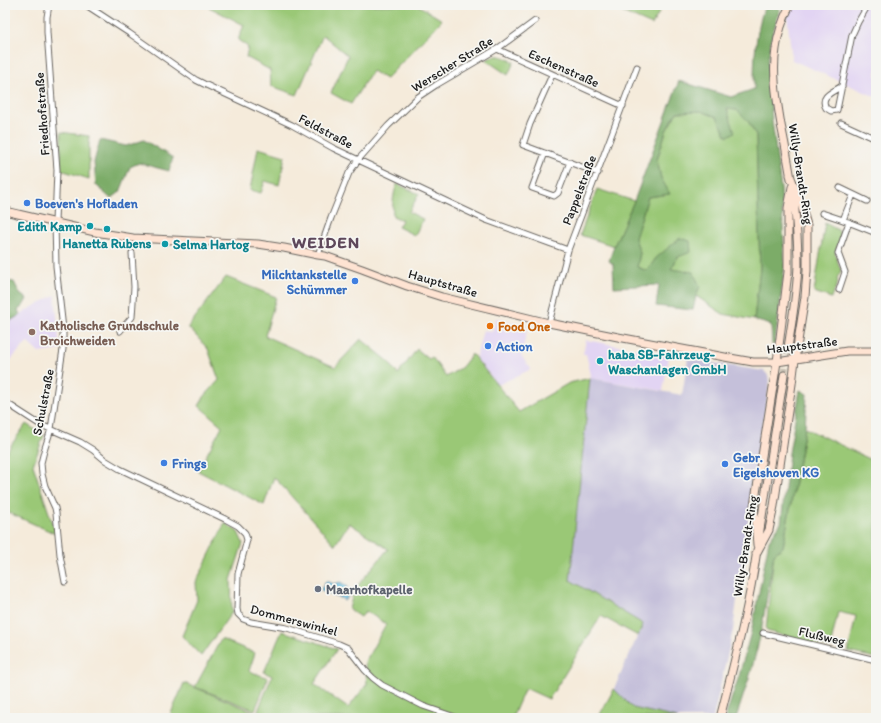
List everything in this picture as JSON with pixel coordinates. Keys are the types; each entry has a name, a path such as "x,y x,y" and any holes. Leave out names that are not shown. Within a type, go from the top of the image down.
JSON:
{"main road":[{"name":"Willy-Brandt-Ring","path":"788,348 795,302 798,266 797,225 776,96 774,70 778,37 790,5"},
{"path":"756,554 769,530 773,512 805,297 807,271 807,225 790,175"},
{"path":"757,545 754,506 777,362 788,272 788,208 792,187"},
{"name":"Hauptstraße","path":"5,211 133,240 258,244 325,256 442,297 618,338 730,358 755,362 777,362 847,351 876,351"},
{"name":"Willy-Brandt-Ring","path":"720,718 747,605 784,375"}],"street":[{"name":"Friedhofstraße","path":"48,5 47,32 57,170 55,222"},
{"name":"Feldstraße","path":"86,5 196,80 292,125 333,148 486,220 568,250"},
{"path":"842,86 825,98 823,102 826,108 830,111 837,110 842,86 852,35 868,5"},
{"name":"Werscher Straße","path":"318,255 349,173 358,160 388,126 418,97 497,49 535,21"},
{"name":"Eschenstraße","path":"497,49 623,106"},
{"name":"Pappelstraße","path":"549,323 568,250 637,67"},
{"path":"552,75 530,124 523,145 598,173"},
{"path":"840,123 876,139"},
{"path":"545,153 532,188 554,196 558,193 570,162"},
{"path":"840,188 867,201"},
{"path":"843,220 853,195"},
{"path":"822,213 876,233"},
{"name":"Schulstraße","path":"55,222 56,266 63,329 63,349 51,429 41,463 45,486 55,508 60,555 65,582"},
{"path":"839,290 845,272 838,253 849,222"},
{"path":"120,331 132,317 134,287 132,253"},
{"name":"Dommerswinkel","path":"5,402 26,416 80,442 120,469 225,519 243,530 247,535 247,540 238,574 237,610 238,614 243,619 251,622 287,628 348,648 365,670 382,685 423,706 458,718"},
{"name":"Flußweg","path":"763,633 876,660"}],"shaded area":[{"path":"786,5 876,5 876,97 792,60"},
{"name":"Katholische Grundschule Broichweiden","path":"55,295 60,350 39,353 27,342 7,364 5,361 5,322"},
{"path":"496,318 528,326 521,356 531,369 498,385 476,358 483,330 492,332"},
{"path":"586,340 669,355 663,391 590,378 591,375 586,354 583,354"},
{"path":"688,359 764,371 770,380 744,547 733,630 713,718 677,718 633,708 614,689 643,624 570,581 590,378 682,395"}],"green space":[{"path":"205,5 418,5 442,20 386,79 372,71 351,104 331,93 348,56 323,35 297,95 271,86 270,70 246,57 248,47 238,40 244,25"},
{"path":"606,5 663,5 652,25"},
{"path":"765,5 777,5 780,10 772,35 768,62 772,120 781,189 785,264 775,344 772,345 771,325 754,320 760,268 756,135 748,121 737,110 727,109 735,132 727,137 717,117 701,111 677,112 666,131 657,160 661,178 670,194 648,197 635,238 640,253 637,267 647,271 656,258 680,238 690,241 691,252 678,257 671,269 693,272 700,286 693,310 656,306 659,285 614,287 613,264 609,261 634,201 679,81 731,97 754,89 756,46 759,25"},
{"path":"495,56 503,57 514,62 508,75 486,60"},
{"path":"727,109 737,110 748,121 756,135 760,268 754,320 723,314 696,296 700,286 671,269 678,257 656,258 648,271 637,267 640,253 635,238 648,197 669,194 661,179 657,160 666,131 677,112 701,111 717,117"},
{"path":"61,132 89,136 89,179 61,170"},
{"path":"100,140 126,146 144,140 173,158 169,171 139,163 130,167 120,192 111,199 96,185 94,162"},
{"path":"258,148 285,156 279,185 265,181 261,193 250,190"},
{"path":"397,184 419,194 409,212 423,219 415,235 398,227 402,220 393,216 393,200"},
{"path":"597,189 634,201 614,246 580,235"},
{"path":"825,223 838,230 841,237 835,253 841,271 837,278 838,283 831,298 814,292"},
{"path":"226,277 276,297 265,336 335,367 361,339 387,360 398,374 417,349 429,359 432,357 446,377 462,367 472,354 519,412 569,383 590,378 570,580 643,624 638,636 601,616 549,699 525,688 512,718 169,718 184,683 257,713 272,676 264,672 282,631 337,649 314,684 348,708 367,684 365,662 386,624 366,611 361,617 349,609 354,590 388,549 349,523 335,545 274,477 264,505 198,471 222,426 199,406 204,397 219,380 208,349 188,327"},
{"path":"5,281 14,282 20,294 27,299 23,306 18,310 20,315 5,324 5,312 9,309 5,298"},
{"path":"800,390 807,394 805,428 783,547 774,554 761,633 751,672 736,718 725,718 739,676 752,628 769,540 781,523 789,453"},
{"path":"26,424 44,435 33,465 56,534 5,511 5,454"},
{"path":"805,428 876,462 876,658 848,652 856,616 838,612 830,648 767,631 766,629 774,553 783,547"},
{"path":"225,523 238,532 243,543 231,580 232,612 201,656 182,636 197,600 196,582"},
{"path":"221,639 255,653 249,671 268,678 255,710 195,687"},
{"path":"614,689 633,708 677,718 598,718"}],"water":[{"path":"326,581 334,584 340,582 347,586 347,599 344,601 342,598 322,591 321,589"}],"tunnel":[{"path":"132,243 132,253"},
{"path":"784,375 788,348"}],"place":[{"name":"Boeven's Hofladen","path":"27,203"},
{"name":"Edith Kamp","path":"90,226"},
{"name":"Hanetta Rubens","path":"107,229"},
{"name":"Selma Hartog","path":"165,244"},
{"name":"Milchtankstelle Schümmer","path":"355,281"},
{"name":"Food One","path":"490,326"},
{"name":"Katholische Grundschule Broichweiden","path":"32,332"},
{"name":"Action","path":"488,346"},
{"name":"haba SB-Fahrzeug- Waschanlagen GmbH","path":"600,361"},
{"name":"Frings","path":"164,463"},
{"name":"Gebr. Eigelshoven KG","path":"725,464"},
{"name":"Maarhofkapelle","path":"318,589"}],"district":[{"name":"WEIDEN","path":"326,242"}]}
